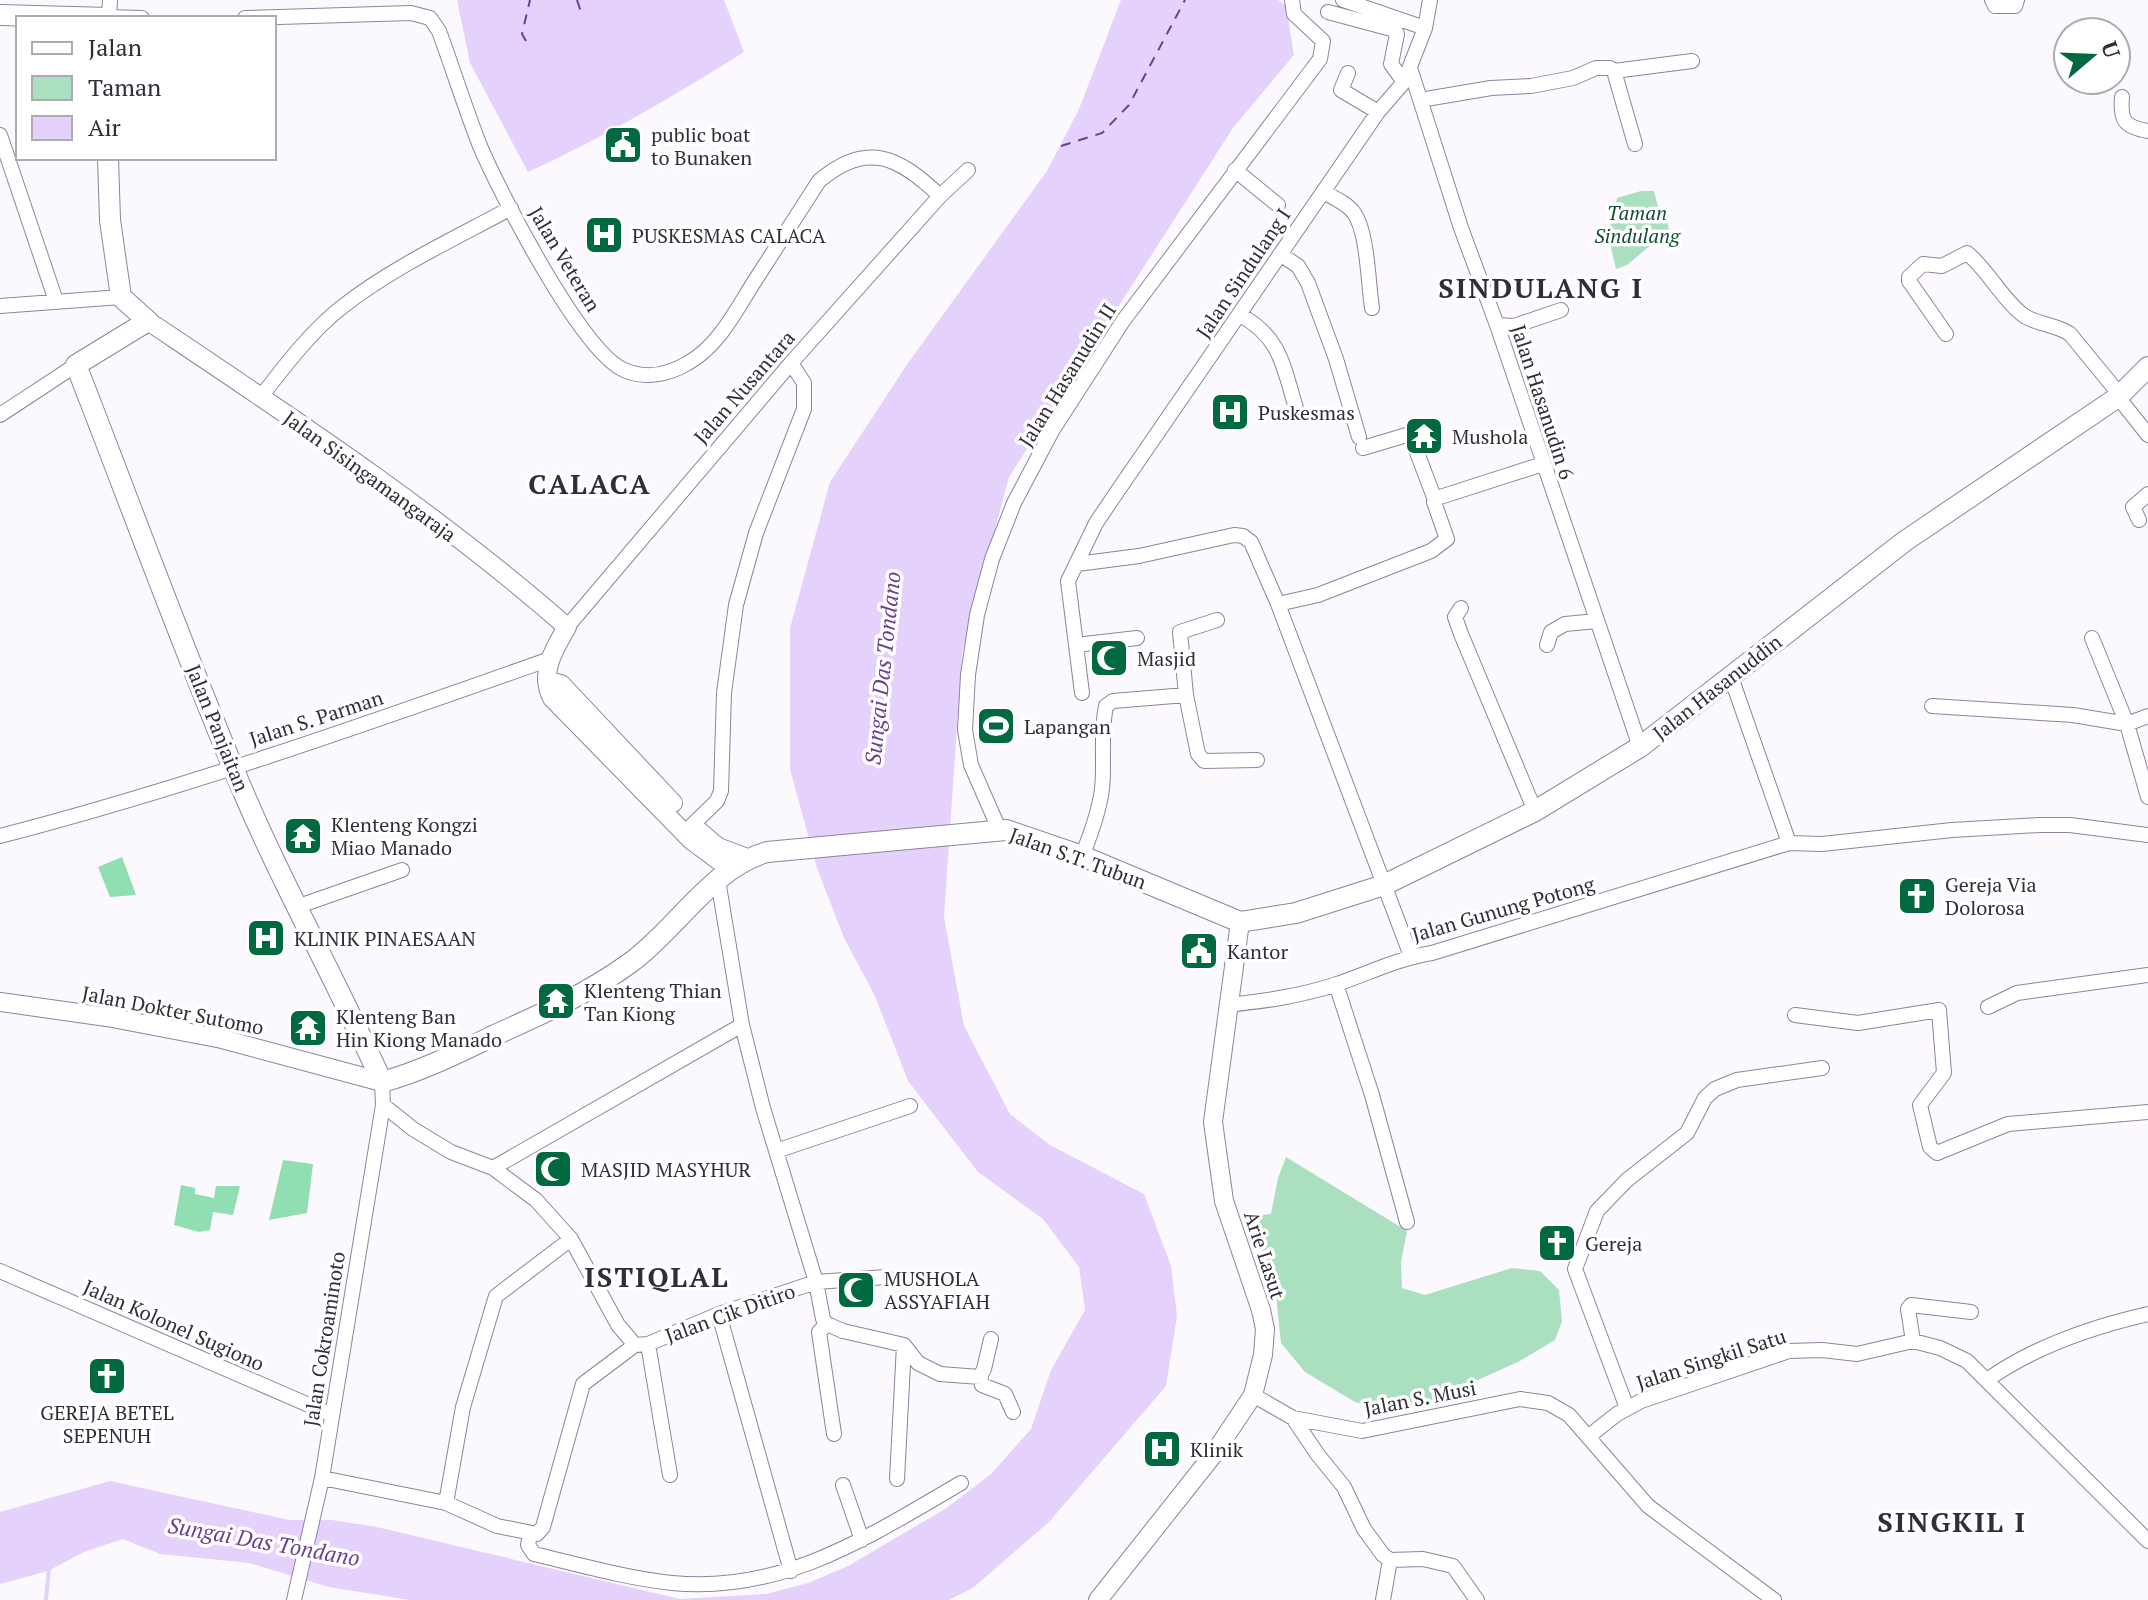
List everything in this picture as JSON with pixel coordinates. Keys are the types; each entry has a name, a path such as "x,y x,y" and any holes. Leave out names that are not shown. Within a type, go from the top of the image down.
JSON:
{"highway":[{"path":"0,15 36,16"},
{"path":"108,160 110,220 121,297"},
{"name":"Jalan Sisingamangaraja","path":"121,297 148,321"},
{"path":"76,365 148,321"},
{"name":"Jalan Panjaitan","path":"76,365 232,766 296,907 323,955 382,1082"},
{"name":"Jalan Hasanuddin","path":"1240,922 1296,913 1384,885 1535,811 1640,747 1905,541 2119,396 2148,367"},
{"name":"Jalan S.T. Tubun","path":"740,865 999,829 1082,856 1240,922"},
{"path":"382,1082 437,1062 597,986 660,938 740,865"}],"main road":[{"name":"Jalan Sisingamangaraja","path":"148,321 430,518 567,627"},
{"path":"567,627 550,659 547,681 561,684 689,832 740,865"},
{"name":"Arie Lasut","path":"1098,1600 1213,1455 1253,1395 1263,1355 1265,1329 1261,1310 1224,1201 1213,1122 1240,922"},
{"name":"Jalan Dokter Sutomo","path":"0,1002 107,1017 222,1039 382,1082"}],"street":[{"name":"Jalan Hasanudin II","path":"999,829 971,765 965,730 975,626 992,559 1014,503 1052,431 1123,321 1323,52 1320,36 1296,17 1292,0"},
{"path":"1343,0 1425,28"},
{"name":"Jalan Sindulang I","path":"1082,693 1068,581 1103,512 1378,112 1407,75 1425,28 1430,0"},
{"path":"1992,0 1995,6 2001,8 2015,6 2017,0"},
{"name":"Jalan Hasanudin 6","path":"1328,12 1395,30 1397,34 1391,64 1407,75 1420,100 1640,747"},
{"name":"Jalan Veteran","path":"276,17 411,13 424,15 434,23 480,146 565,304 593,342 621,369 642,375 668,373 690,362 719,336 819,181 836,167 859,159 879,157 898,161 940,196"},
{"path":"1420,100 1491,88 1531,86 1573,78 1596,68 1614,71 1692,61"},
{"path":"1614,71 1635,144"},
{"path":"1348,73 1341,90 1378,112"},
{"path":"2122,97 2120,114 2126,123 2134,129 2148,131"},
{"path":"0,135 56,301"},
{"path":"1235,170 1278,205"},
{"name":"Jalan Nusantara","path":"567,627 791,363 963,174"},
{"path":"1323,192 1346,204 1356,215 1361,229 1372,308"},
{"path":"260,398 284,367 339,309 394,273 511,208"},
{"path":"1946,334 1909,277 1923,264 1942,266 1967,253 1981,264 2015,309 2027,318 2070,334 2148,435"},
{"path":"1278,604 1318,595 1431,551 1446,541 1435,500 1410,434 1361,442 1336,359 1308,283 1298,266 1280,254"},
{"path":"0,306 121,297"},
{"path":"1497,325 1514,326 1561,310"},
{"path":"1240,315 1255,323 1275,346 1296,408"},
{"path":"689,832 717,801 721,791 724,693 736,605 756,533 804,409 804,383 791,363"},
{"path":"0,415 76,365"},
{"path":"1435,500 1543,464"},
{"path":"2139,520 2133,507 2148,494"},
{"path":"1077,564 1139,556 1239,535 1251,542 1278,604 1411,956"},
{"path":"1461,608 1455,617 1468,653 1535,811"},
{"path":"1217,620 1180,632 1186,695 1200,759 1257,760"},
{"path":"1547,645 1551,632 1565,624 1597,621"},
{"path":"1076,645 1137,638"},
{"path":"2092,638 2127,724 2148,797"},
{"name":"Jalan S. Parman","path":"0,836 232,766 550,659"},
{"path":"1731,677 1789,843"},
{"path":"1082,856 1097,817 1102,787 1106,706 1113,701 1186,695"},
{"path":"1932,706 2073,715 2127,724 2148,716"},
{"name":"Jalan Gunung Potong","path":"1227,1005 1274,1000 1336,984 1411,956 1432,953 1789,843 1822,844 1952,830 2040,825 2070,825 2148,835"},
{"name":"Jalan Cik Ditiro","path":"740,865 742,1025 816,1282"},
{"path":"296,907 402,870"},
{"path":"1988,1007 2017,993 2148,975"},
{"path":"1336,984 1372,1095 1407,1222"},
{"path":"1795,1015 1858,1023 1939,1010 1944,1073 1920,1105 1930,1147 1937,1153 2008,1124 2148,1112"},
{"path":"493,1168 742,1025"},
{"path":"1627,1408 1575,1269 1597,1211 1627,1180 1687,1133 1705,1098 1715,1089 1737,1080 1822,1068"},
{"name":"Jalan Cokroaminoto","path":"294,1600 322,1478 383,1105 382,1082"},
{"path":"383,1105 413,1129 451,1152 493,1168 536,1200 571,1239 618,1325 642,1344 670,1475"},
{"path":"776,1151 910,1106"},
{"path":"446,1503 463,1407 496,1296 571,1239"},
{"name":"Jalan Kolonel Sugiono","path":"0,1271 332,1415"},
{"name":"Jalan Cik Ditiro","path":"530,1534 537,1534 543,1527 583,1384 642,1344 719,1314 816,1282 887,1277"},
{"path":"816,1282 827,1324 843,1331 904,1345 918,1363 940,1374 980,1377"},
{"path":"1971,1312 1911,1305 1908,1318 1913,1341 1940,1348 1967,1361 2148,1541"},
{"path":"719,1314 791,1571"},
{"path":"1987,1380 2043,1346 2148,1314"},
{"path":"827,1324 819,1332 834,1434"},
{"path":"991,1339 980,1377 982,1385 1005,1394 1013,1412"},
{"name":"Jalan Singkil Satu","path":"1588,1437 1627,1408 1789,1351 1857,1354 1913,1341"},
{"path":"897,1479 904,1345"},
{"name":"Jalan S. Musi","path":"1253,1395 1293,1418 1362,1431 1520,1399 1536,1400 1560,1408 1648,1506 1774,1600"},
{"path":"1293,1418 1344,1487 1372,1542 1390,1560 1423,1559 1453,1566 1477,1600"},
{"path":"322,1478 446,1503 497,1526 530,1534 528,1545 534,1554 674,1583 728,1583 791,1571 834,1555 961,1483"},
{"path":"843,1485 862,1540"},
{"path":"1383,1600 1390,1560"}],"green space":[{"name":"Taman Sindulang","path":"1641,191 1654,191 1660,215 1666,215 1669,230 1627,265 1616,269 1608,235 1617,198"},
{"path":"122,857 136,895 110,897 98,867"},
{"path":"1286,1157 1407,1231 1401,1262 1402,1288 1425,1295 1512,1268 1540,1271 1559,1290 1562,1321 1555,1340 1427,1407 1395,1411 1355,1402 1305,1372 1281,1343 1276,1295 1252,1216 1271,1214"},
{"path":"283,1160 313,1164 307,1213 269,1220"},
{"path":"181,1185 195,1188 195,1194 214,1198 216,1186 240,1186 233,1215 213,1212 210,1230 199,1232 174,1225"}],"water":[{"path":"457,0 724,0 744,52 638,116 528,172 470,63"},
{"name":"Sungai Das Tondano","path":"1121,0 1278,0 1286,6 1294,55 1233,128 1009,477 962,653 944,917 964,1026 1010,1114 1050,1145 1144,1194 1171,1266 1177,1316 1166,1386 1049,1522 974,1587 949,1600 410,1600 329,1587 249,1563 160,1554 123,1539 84,1552 48,1571 0,1584 0,1512 110,1481 289,1520 332,1520 377,1527 680,1599 766,1594 808,1583 848,1566 945,1509 991,1474 1031,1429 1051,1370 1085,1310 1079,1267 1043,1219 978,1172 908,1081 875,996 844,938 817,868 790,769 790,628 830,482 908,363 1047,171 1079,109"}],"waterway":[{"path":"46,1600 49,1567"}],"ferry route":[{"path":"526,41 522,34 530,0"},
{"path":"577,0 581,12"},
{"path":"1061,146 1102,133 1129,105 1185,0"}],"place":[{"name":"public boat to Bunaken","path":"623,145"},
{"name":"PUSKESMAS CALACA","path":"604,235"},
{"name":"Puskesmas","path":"1230,412"},
{"name":"Mushola","path":"1424,436"},
{"name":"Masjid","path":"1109,658"},
{"name":"Lapangan","path":"996,726"},
{"name":"Klenteng Kongzi Miao Manado","path":"303,836"},
{"name":"Gereja Via Dolorosa","path":"1917,896"},
{"name":"KLINIK PINAESAAN","path":"266,938"},
{"name":"Kantor","path":"1199,951"},
{"name":"Klenteng Thian Tan Kiong","path":"556,1001"},
{"name":"Klenteng Ban Hin Kiong Manado","path":"308,1028"},
{"name":"MASJID MASYHUR","path":"553,1169"},
{"name":"Gereja","path":"1557,1243"},
{"name":"MUSHOLA ASSYAFIAH","path":"856,1290"},
{"name":"GEREJA BETEL SEPENUH","path":"107,1376"},
{"name":"Klinik","path":"1162,1449"}],"district":[{"name":"SINDULANG I","path":"1541,287"},
{"name":"CALACA","path":"590,483"},
{"name":"ISTIQLAL","path":"657,1276"},
{"name":"SINGKIL I","path":"1952,1521"}]}
